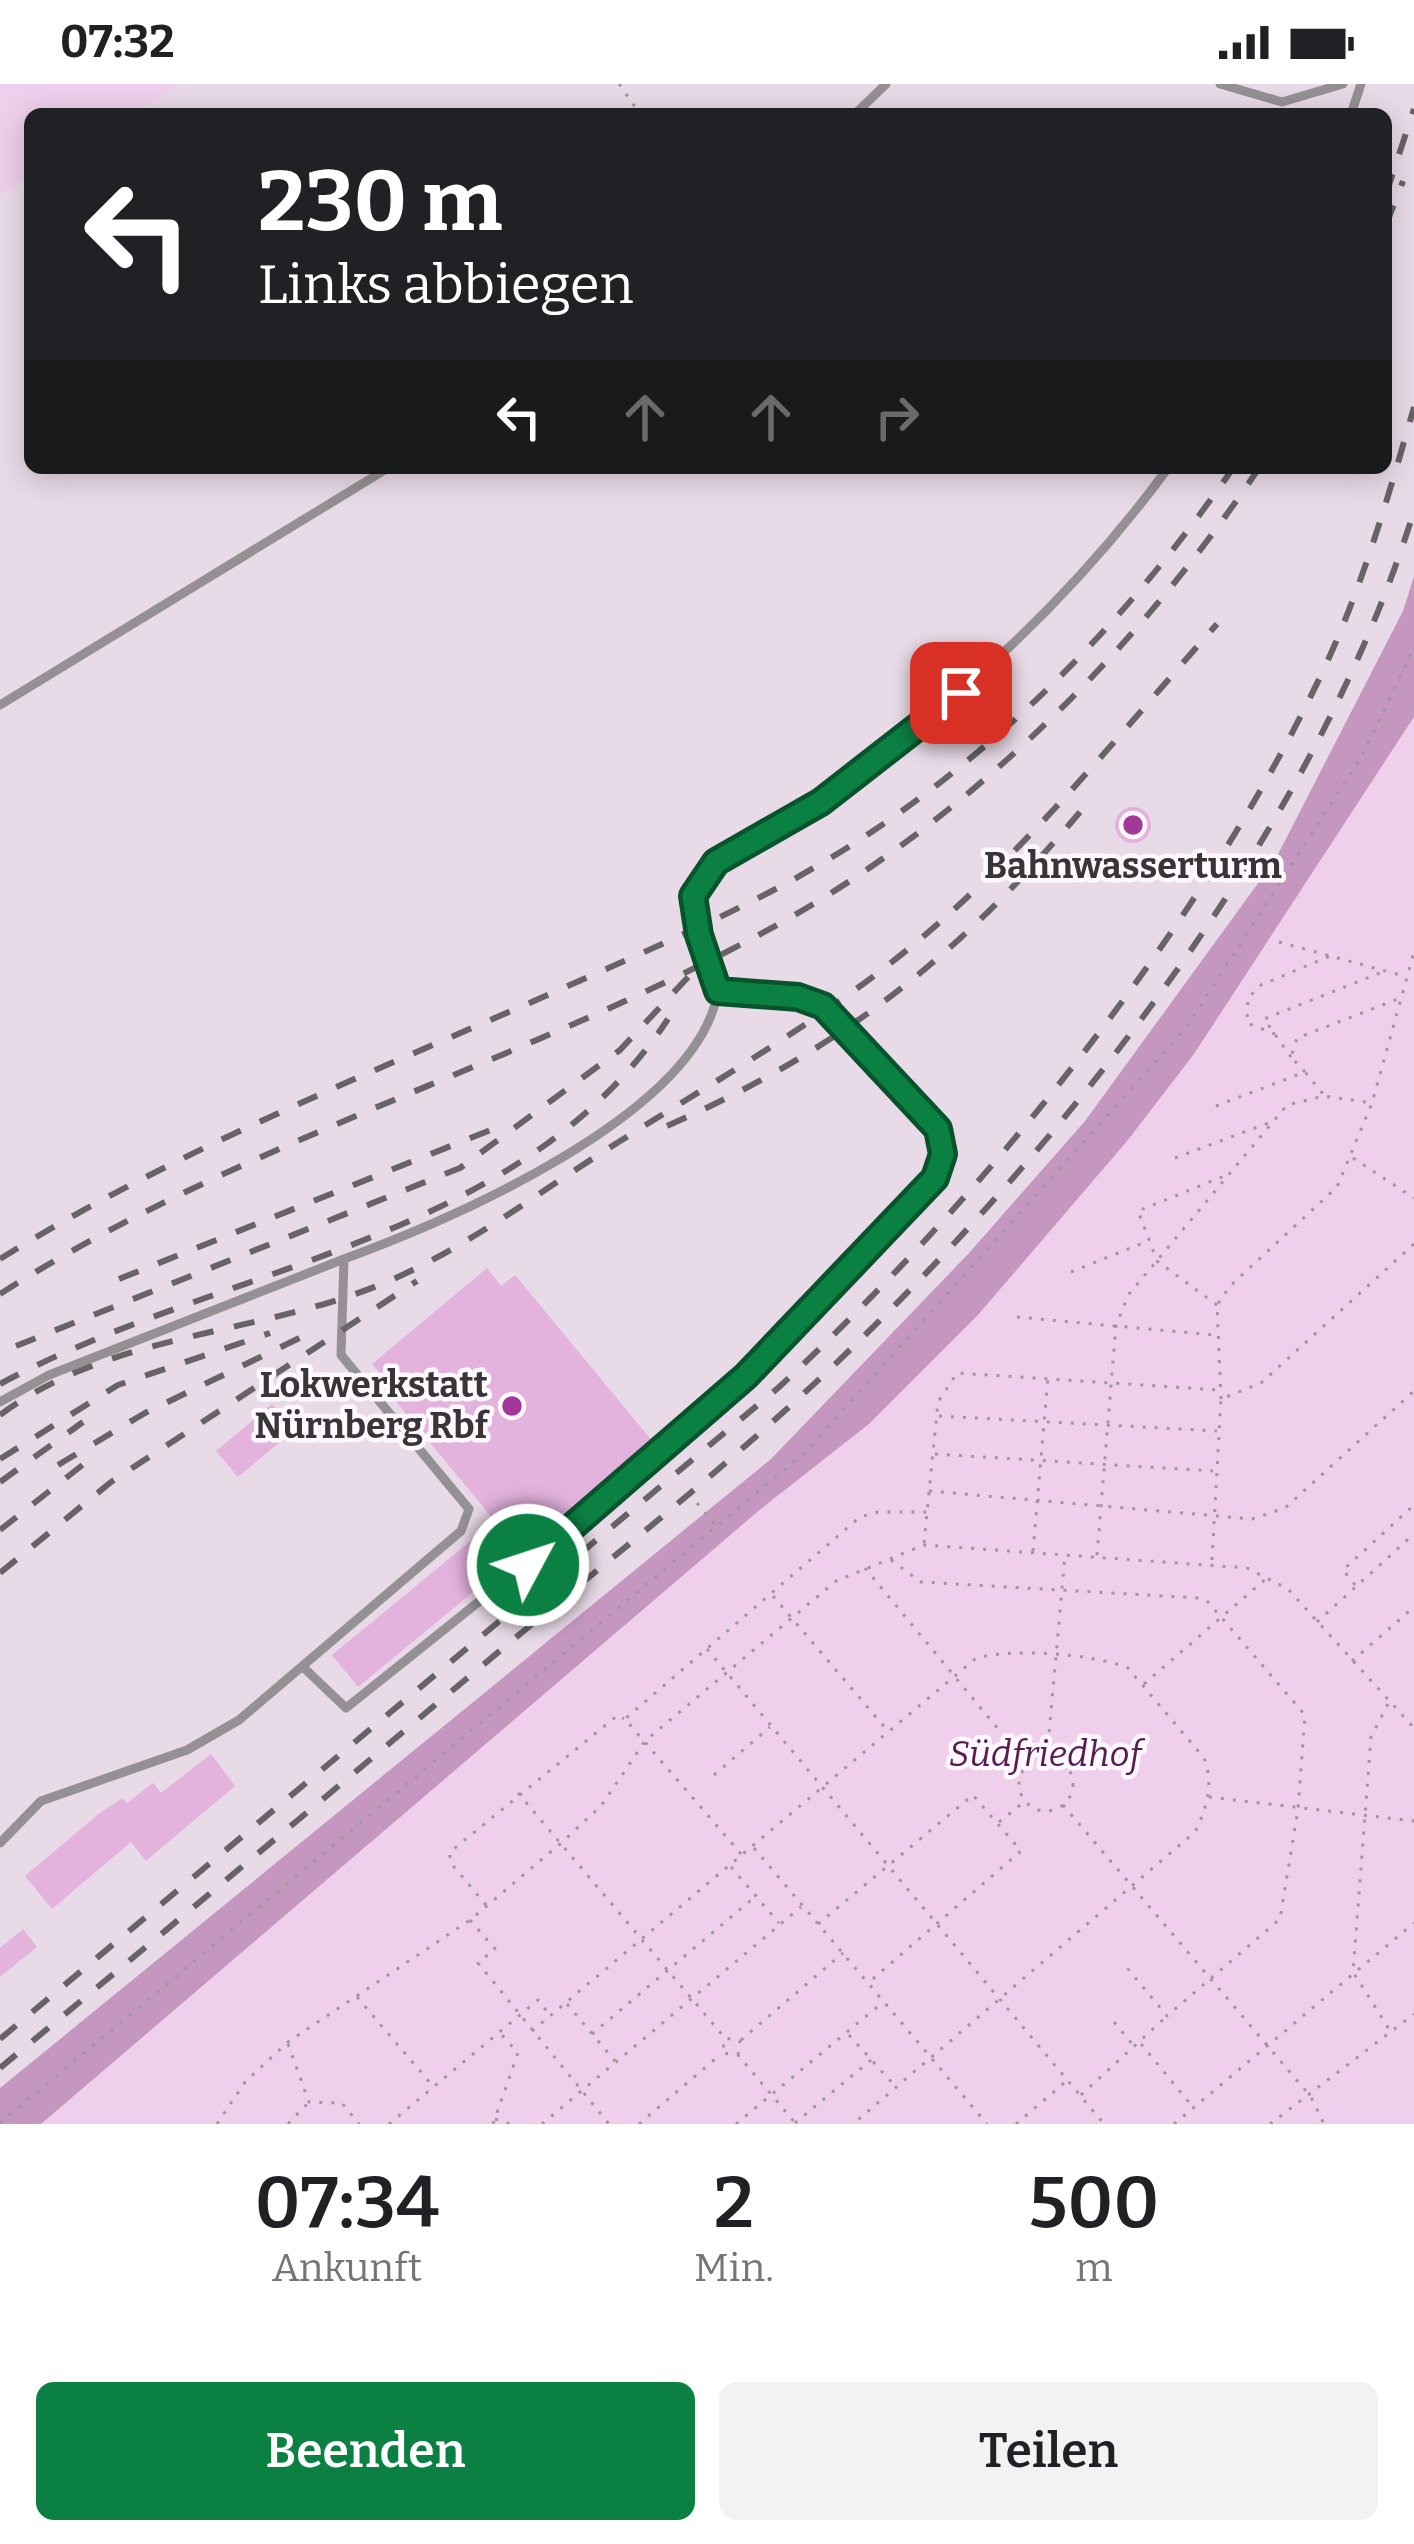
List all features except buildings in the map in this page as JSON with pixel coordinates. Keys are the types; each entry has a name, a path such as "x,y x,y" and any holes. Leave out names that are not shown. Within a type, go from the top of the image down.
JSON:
{"lane":[{"path":"861,108 886,84"},
{"path":"1220,84 1282,102 1322,86 1343,84"},
{"path":"0,705 378,474"},
{"path":"0,1402 49,1375 506,1190 644,1105 707,1023 718,991 693,911 703,876 744,844 821,802 961,693 1044,620 1121,532 1164,474"},
{"path":"303,1667 346,1708 528,1565 746,1376 935,1178 943,1154 938,1129 823,1006 798,997 718,991"},
{"path":"0,1843 41,1801 187,1750 239,1720 461,1531 470,1509 341,1354 344,1259"}],"path":[{"path":"0,2122 802,1455 1184,1031 1360,759 1414,648"},
{"path":"1279,942 1385,971 1414,984"},
{"path":"1212,1562 1221,1399 1217,1305 1230,1286 1336,1186 1372,1103 1414,952"},
{"path":"1276,1035 1247,1023 1248,998 1261,985 1330,956"},
{"path":"1324,1096 1264,1019 1385,971"},
{"path":"1292,1057 1297,1039 1400,998"},
{"path":"1216,1106 1305,1072"},
{"path":"1096,1557 1116,1325 1130,1294 1287,1105 1324,1096 1372,1103"},
{"path":"1174,1158 1273,1121"},
{"path":"1351,1157 1414,1198"},
{"path":"1217,1305 1157,1261 1138,1211 1229,1175"},
{"path":"1071,1272 1149,1241"},
{"path":"1221,1399 1262,1383 1414,1244"},
{"path":"1017,1316 1215,1335"},
{"path":"924,1545 937,1416 946,1382 957,1372 1221,1390"},
{"path":"1032,1553 1048,1377"},
{"path":"929,1491 1215,1512 1252,1519 1285,1508 1414,1391"},
{"path":"937,1416 1219,1431"},
{"path":"933,1454 1217,1471"},
{"path":"697,1502 716,1526"},
{"path":"1356,1587 1342,1570 1414,1505"},
{"path":"625,1719 860,1517 927,1512"},
{"path":"1317,1622 1414,1534"},
{"path":"217,2124 245,2082 288,2042 470,1920 560,1844 601,1807 644,1741 790,1618 836,1581 924,1545 1212,1562 1269,1576 1414,1728"},
{"path":"1047,1756 1065,1556"},
{"path":"888,1558 920,1582 1199,1598 1305,1715 1298,1809 1280,1919 1081,2095"},
{"path":"864,1567 1027,1764"},
{"path":"1142,1685 1269,1576"},
{"path":"771,1594 888,1732"},
{"path":"1352,1662 1414,1607"},
{"path":"707,1649 1104,2124"},
{"path":"532,2031 951,1677 992,1652 1117,1663 1204,1758 1210,1772 1207,1797 1195,1832 853,2124"},
{"path":"1388,1703 1371,1737 1353,1972 1389,2029"},
{"path":"487,1906 450,1862 450,1852 618,1715 742,1855"},
{"path":"714,1775 771,1726"},
{"path":"1047,1756 1058,1759 1072,1775 1070,1797 1063,1805 1043,1811 1025,1801 1019,1782 1027,1764 1047,1756"},
{"path":"518,1793 724,2038 740,2041"},
{"path":"818,1924 973,1795 1021,1851 868,1983"},
{"path":"1207,1797 1414,1821"},
{"path":"997,1823 1025,1801"},
{"path":"1063,1805 1311,2097 1324,2124"},
{"path":"753,1847 987,2124"},
{"path":"730,1865 781,1924"},
{"path":"592,2034 757,1896"},
{"path":"542,2124 802,1906"},
{"path":"470,1920 495,1948 478,1964 610,2124"},
{"path":"1174,2124 1414,1923"},
{"path":"738,2055 740,2041 843,1953"},
{"path":"1123,1963 1167,2016"},
{"path":"357,1997 433,2086"},
{"path":"389,2124 538,2000 550,2015"},
{"path":"736,2124 884,2002"},
{"path":"565,2003 616,2062"},
{"path":"1270,2124 1414,2014"},
{"path":"1114,2022 1193,2108"},
{"path":"499,2032 518,2053 494,2121 511,2124"},
{"path":"847,2032 896,2087"},
{"path":"639,2124 722,2053 724,2038"},
{"path":"288,2042 309,2102"},
{"path":"722,2053 738,2055 795,2124 872,2060"},
{"path":"1016,2124 1069,2079"},
{"path":"288,2124 309,2102 342,2103 359,2124"}],"shaded area":[{"path":"181,84 1414,84 1414,576 1403,611 1275,860 1085,1121 969,1253 771,1459 0,2088 0,195 24,181 24,474 1392,474 1392,108 142,108"},
{"path":"1414,576 1414,717 1194,1054 1128,1140 978,1315 869,1424 762,1508 41,2124 0,2124 0,2088 771,1459 969,1253 1085,1121 1275,860 1403,611"}],"green space":[{"path":"0,84 181,84 142,108 24,108 24,181 0,195"},
{"name":"Südfriedhof","path":"1414,717 1414,2124 41,2124 762,1508 869,1424 978,1315 1128,1140 1194,1054"}],"railway":[{"path":"1392,176 1414,109"},
{"path":"1392,209 1403,181"},
{"path":"0,2039 778,1388 934,1231 1009,1145 1151,961 1272,770 1350,608 1414,407"},
{"path":"0,1259 215,1143 697,928 870,833 973,756 1069,668 1155,571 1229,474"},
{"path":"0,1294 189,1190 584,1020 777,925 848,882 917,834 1045,725 1159,601 1255,474"},
{"path":"0,2068 729,1460 859,1341 944,1254 1109,1061 1186,957 1257,849 1319,738 1372,625 1414,511"},
{"path":"0,1415 94,1365 300,1311 400,1276 481,1232 771,1047 888,965 965,900 1076,785 1217,624"},
{"path":"667,1126 787,1065 893,995 988,912 1080,812"},
{"path":"16,1346 460,1168 620,1050 690,975"},
{"path":"0,1384 86,1343 361,1241 449,1202 532,1154 605,1095 668,1019"},
{"path":"119,1279 498,1127"},
{"path":"0,1573 111,1482 417,1281"},
{"path":"58,1465 145,1413 318,1329"},
{"path":"0,1459 118,1385 270,1333"},
{"path":"0,1482 83,1422"},
{"path":"0,1530 85,1463"}],"place":[{"name":"Bahnwasserturm","path":"1133,825"},
{"name":"Lokwerkstatt Nürnberg Rbf","path":"512,1406"}],"route":[{"path":"528,1565 746,1376 935,1178 943,1154 938,1129 823,1006 798,997 718,991 715,970 699,935 693,896 716,862 821,802 961,693"}]}
